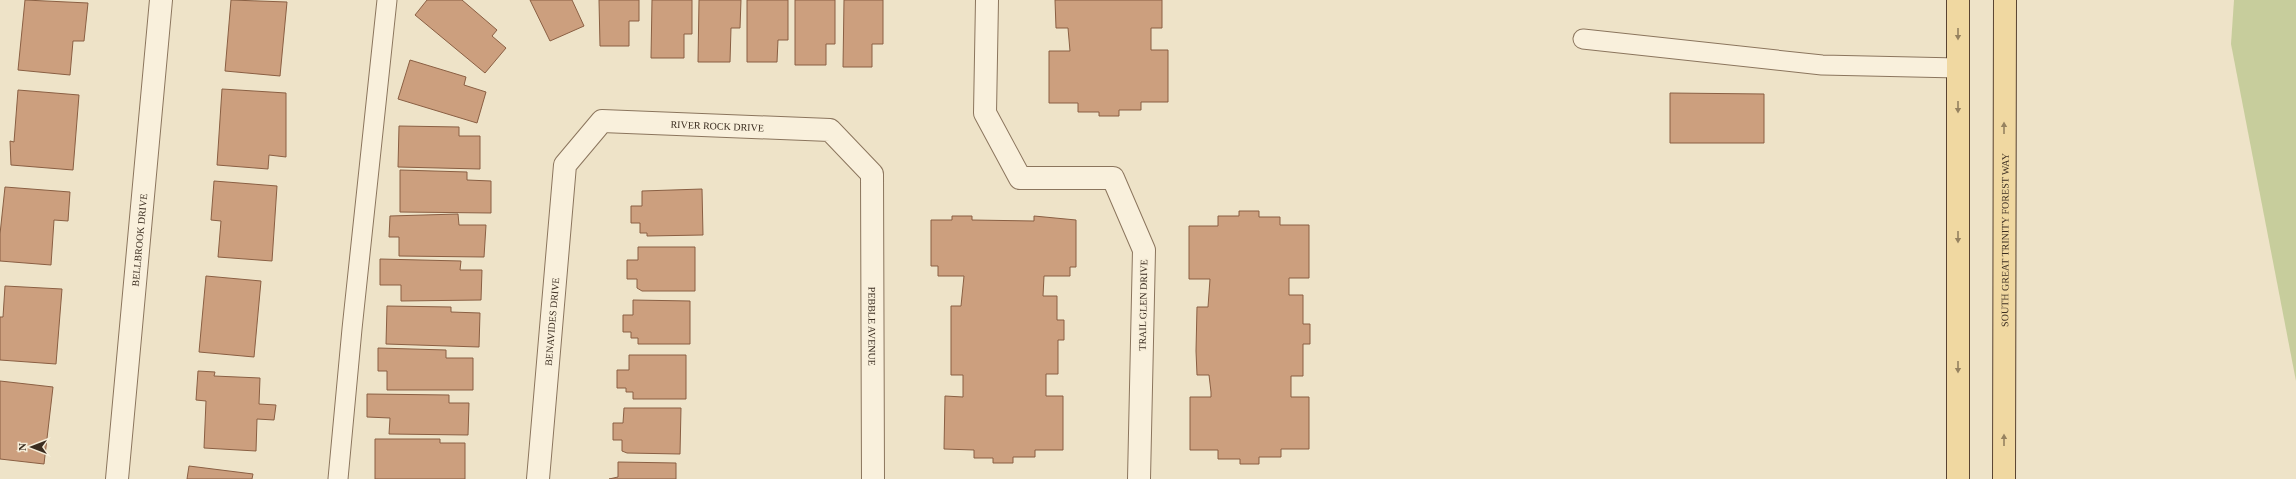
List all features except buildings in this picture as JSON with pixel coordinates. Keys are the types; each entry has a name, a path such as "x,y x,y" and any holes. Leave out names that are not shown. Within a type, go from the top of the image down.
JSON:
{"main road":[{"path":"1958,0 1958,479"},
{"name":"SOUTH GREAT TRINITY FOREST WAY","path":"2004,479 2005,0"}],"street":[{"name":"BELLBROOK DRIVE","path":"117,479 161,0"},
{"name":"TRAIL GLEN DRIVE","path":"987,0 985,113 1020,178 1114,178 1144,250 1139,479"},
{"name":"RIVER ROCK DRIVE","path":"565,165 602,122 830,130 872,174"},
{"name":"BENAVIDES DRIVE","path":"538,479 565,165"},
{"name":"PEBBLE AVENUE","path":"872,174 873,479"}],"lane":[{"path":"338,479 352,329 387,0"},
{"path":"1583,39 1822,65 1958,68"}],"green space":[{"path":"2234,0 2296,0 2296,381 2231,44"}]}
